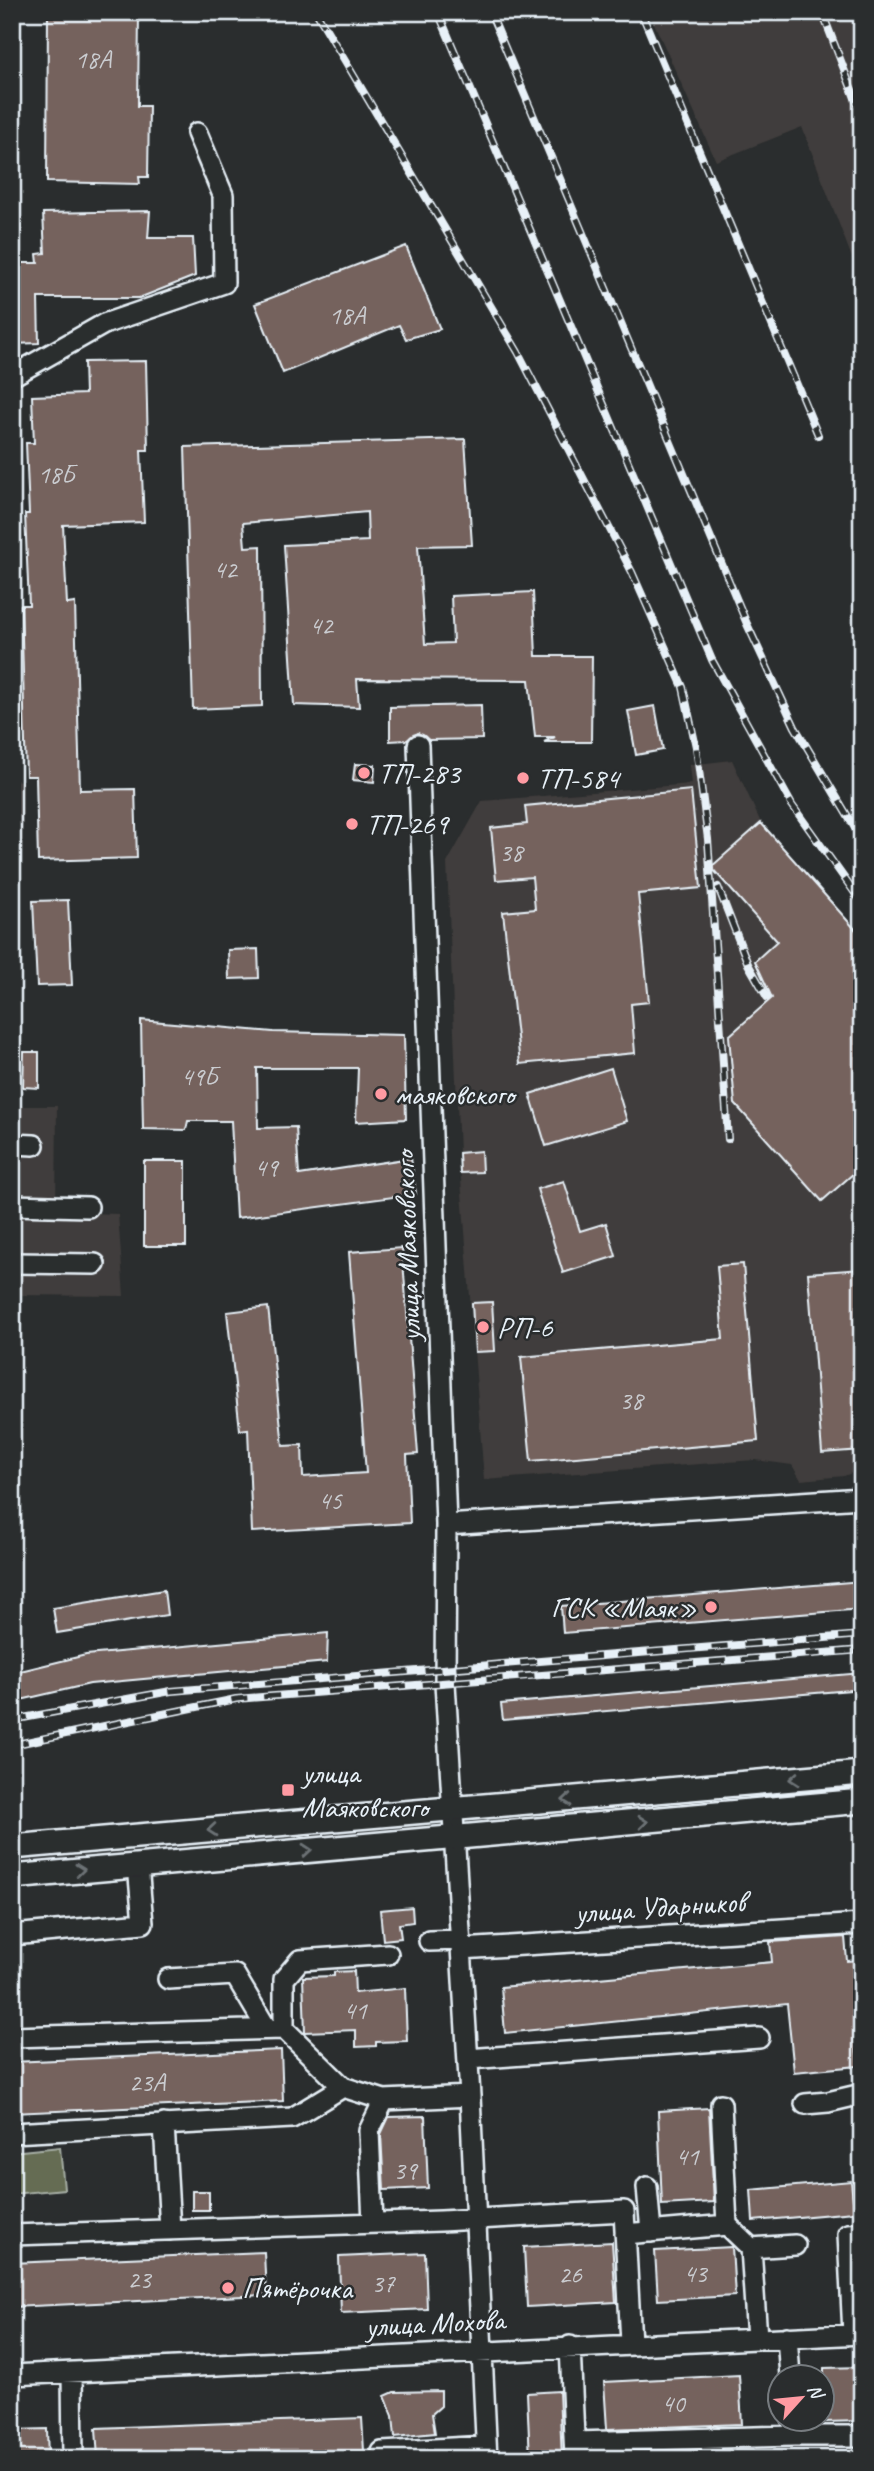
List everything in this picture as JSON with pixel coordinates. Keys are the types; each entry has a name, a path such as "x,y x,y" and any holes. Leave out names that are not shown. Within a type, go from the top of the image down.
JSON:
{"main road":[{"path":"12,1847 862,1773"},
{"path":"12,1877 862,1801"}],"street":[{"path":"12,376 104,324 224,283 223,195 197,133"},
{"name":"улица Маяковского","path":"418,745 446,1525 445,1683 470,2096 486,2452"},
{"path":"12,1144 34,1145"},
{"path":"12,1205 88,1207"},
{"path":"12,1263 95,1264"},
{"path":"446,1525 862,1498"},
{"path":"12,1935 143,1923 138,1865"},
{"name":"улица Ударников","path":"429,1941 461,1944 862,1924"},
{"path":"276,2029 284,1979 300,1960 387,1954"},
{"path":"169,1979 235,1975 276,2029 343,2087 384,2101 470,2096"},
{"path":"12,2037 276,2029"},
{"path":"468,2059 759,2038"},
{"path":"12,2133 292,2118 343,2087"},
{"path":"805,2104 862,2094"},
{"path":"373,2223 369,2131 384,2101"},
{"path":"721,2104 727,2225 751,2248 757,2338"},
{"path":"164,2124 170,2230"},
{"path":"647,2187 650,2232"},
{"path":"12,2235 475,2220 624,2211 631,2343"},
{"path":"625,2234 727,2225"},
{"path":"858,2334 848,2234 862,2233"},
{"path":"751,2248 795,2245"},
{"name":"улица Мохова","path":"12,2375 858,2334"},
{"path":"788,2337 789,2362"},
{"path":"570,2346 575,2450 766,2431"},
{"path":"72,2372 74,2459"},
{"path":"836,2432 862,2435"},
{"path":"711,2438 712,2459"},
{"path":"383,2459 382,2452 486,2452"}],"shaded area":[{"path":"649,12 862,12 862,284 802,127 716,161"},
{"path":"732,760 761,823 862,937 862,1469 844,1476 801,1480 792,1465 755,1460 484,1480 459,1153 447,863 482,801 691,784 689,765"},
{"path":"12,780 23,781 22,848 12,848"},
{"path":"12,1106 57,1106 56,1212 118,1214 124,1296 12,1295"}],"green space":[{"path":"60,2147 64,2189 12,2194 12,2152"}],"building":[{"path":"48,12 139,12 138,106 149,106 148,177 139,177 140,184 47,182"},
{"path":"150,211 148,238 193,238 195,276 139,298 38,298 39,343 12,344 12,263 38,263 37,254 45,253 43,213"},
{"path":"406,246 440,329 406,339 399,325 283,373 255,304"},
{"path":"146,361 148,450 141,450 144,522 63,525 67,604 75,603 80,790 135,789 137,858 38,861 36,776 26,776 21,605 29,605 25,514 29,514 26,443 34,443 32,396 85,394 84,362"},
{"path":"465,439 472,545 418,546 425,644 453,643 451,596 533,592 536,656 592,656 591,742 544,742 555,737 535,737 529,680 357,679 359,707 294,705 284,545 368,541 367,512 243,523 245,547 261,546 262,706 193,709 185,447"},
{"path":"481,705 482,739 429,740 418,733 407,740 390,741 390,707"},
{"path":"655,706 663,750 636,755 628,711"},
{"name":"ТП-283","path":"355,764 375,765 374,782 353,780"},
{"path":"691,790 701,888 638,894 649,1002 631,1004 635,1053 520,1064 503,912 535,909 532,877 496,880 491,828 527,824 525,806"},
{"path":"761,823 862,937 862,1166 822,1201 735,1104 729,1036 772,998 755,961 777,941 711,867"},
{"path":"68,900 72,985 37,986 33,901"},
{"path":"258,949 259,978 229,979 228,950"},
{"path":"141,1020 273,1032 404,1035 406,1119 356,1122 358,1068 257,1068 258,1128 296,1127 299,1175 411,1158 416,1194 236,1218 231,1121 188,1121 186,1130 143,1129"},
{"path":"24,1052 39,1052 39,1088 23,1087"},
{"path":"611,1068 627,1121 546,1146 530,1094"},
{"path":"481,1151 482,1172 460,1173 459,1153"},
{"path":"144,1161 186,1161 186,1246 144,1246"},
{"path":"564,1181 580,1231 606,1223 616,1256 563,1273 537,1189"},
{"path":"402,1248 418,1454 407,1455 410,1523 252,1532 248,1429 240,1430 227,1312 268,1307 283,1446 302,1445 303,1477 366,1473 349,1252"},
{"path":"743,1264 758,1441 531,1461 521,1357 723,1339 717,1266"},
{"path":"862,1269 862,1450 822,1453 808,1273"},
{"name":"РП-6","path":"492,1302 495,1351 475,1352 472,1303"},
{"name":"ГСК «Маяк»","path":"862,1581 862,1609 563,1633 561,1606"},
{"path":"164,1590 167,1615 57,1633 53,1608"},
{"path":"328,1633 327,1662 90,1684 12,1702 12,1673 86,1655"},
{"path":"862,1673 862,1689 503,1720 501,1704"},
{"path":"412,1907 413,1922 399,1924 401,1938 383,1940 380,1910"},
{"path":"845,1937 847,1961 859,1960 862,2029 855,2034 858,2066 794,2072 787,2004 505,2033 501,1987 772,1962 770,1942"},
{"path":"354,1971 355,1993 405,1988 407,2041 376,2042 376,2046 356,2047 356,2030 305,2032 303,1977 334,1976 334,1972"},
{"path":"281,2050 283,2101 12,2113 12,2062"},
{"path":"709,2108 714,2202 662,2205 658,2111"},
{"path":"425,2116 428,2188 384,2190 381,2134 389,2117"},
{"path":"851,2181 854,2212 753,2221 751,2190"},
{"path":"192,2191 209,2191 209,2210 192,2210"},
{"path":"612,2242 616,2302 527,2307 524,2247"},
{"path":"732,2247 735,2296 658,2300 655,2251"},
{"path":"264,2252 266,2295 12,2307 12,2263"},
{"path":"425,2253 427,2309 341,2313 339,2257"},
{"path":"862,2367 862,2421 836,2422 836,2368"},
{"path":"739,2375 742,2424 607,2429 604,2382"},
{"path":"441,2391 441,2406 432,2414 435,2433 395,2437 393,2416 385,2396 394,2392"},
{"path":"559,2391 562,2459 530,2459 527,2393"},
{"path":"362,2418 364,2451 98,2459 96,2428"},
{"path":"47,2429 48,2459 12,2459 12,2430"}],"railway":[{"path":"316,12 518,352 632,572 683,687 696,747 708,839 728,1139"},
{"path":"438,12 712,660 792,805 862,903"},
{"path":"490,12 747,624 795,727 862,840"},
{"path":"641,12 818,435"},
{"path":"822,12 862,116"},
{"path":"718,887 748,964 767,997"},
{"path":"12,1720 171,1691 862,1635"},
{"path":"12,1745 236,1699 862,1650"}],"place":[{"name":"ТП-283","path":"364,773"},
{"name":"ТП-584","path":"523,778"},
{"name":"ТП-269","path":"352,824"},
{"name":"маяковского","path":"381,1094"},
{"name":"РП-6","path":"483,1327"},
{"name":"ГСК «Маяк»","path":"711,1607"},
{"name":"улица Маяковского","path":"288,1790"},
{"name":"Пятёрочка","path":"228,2288"}]}
